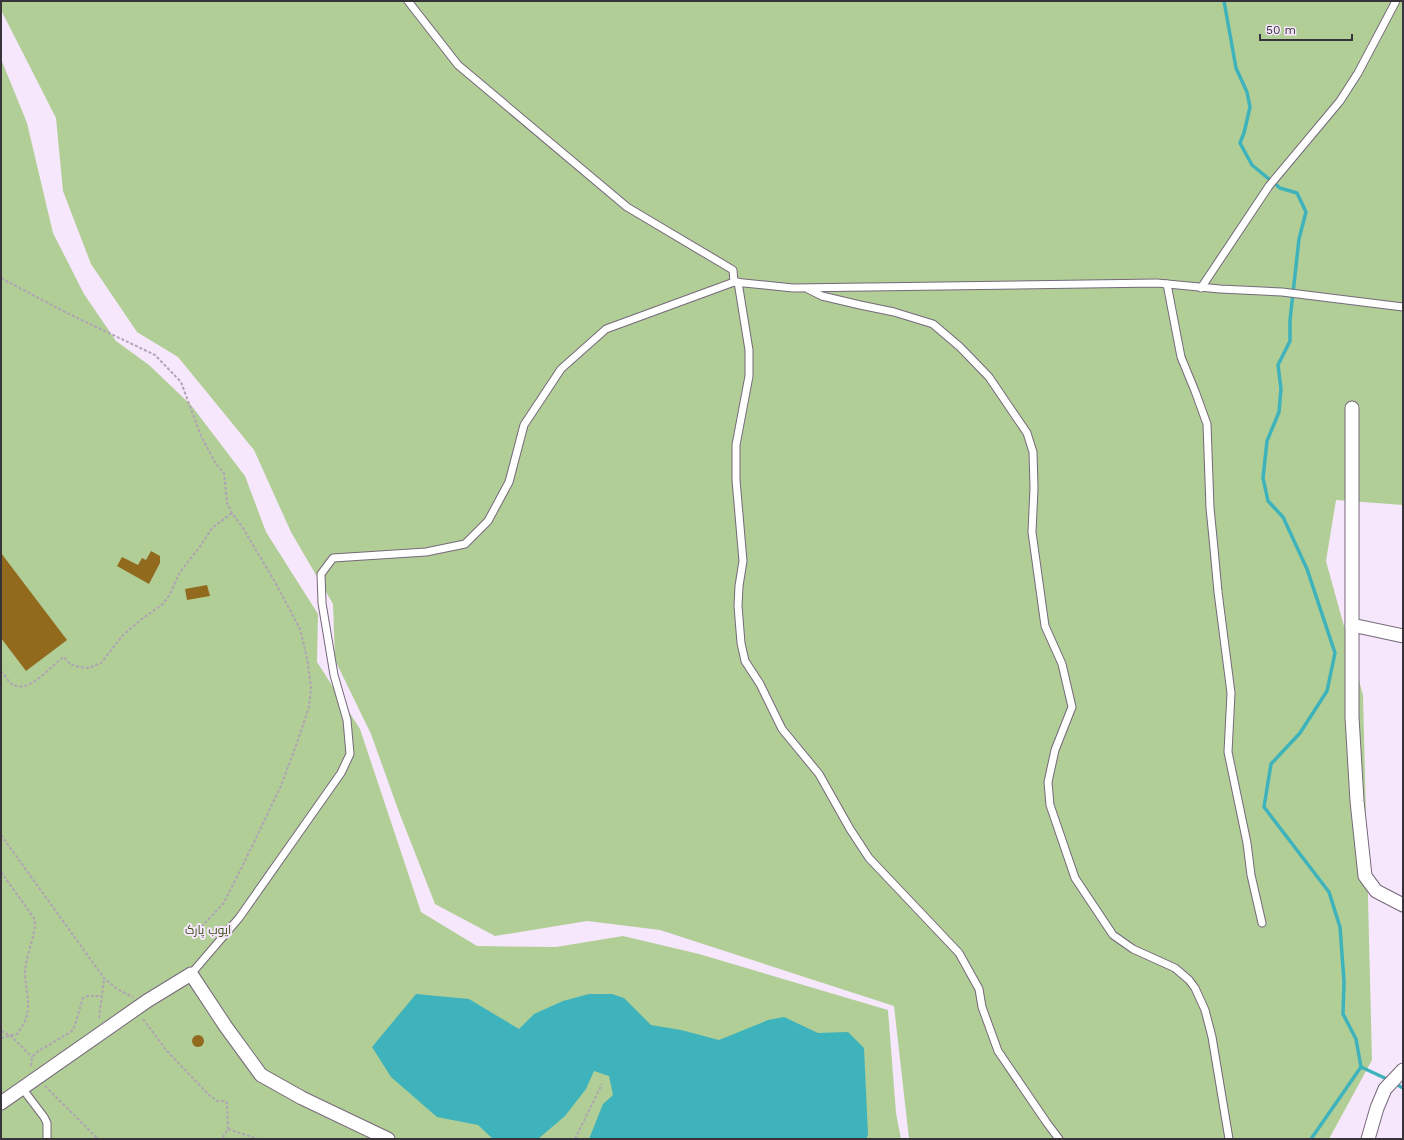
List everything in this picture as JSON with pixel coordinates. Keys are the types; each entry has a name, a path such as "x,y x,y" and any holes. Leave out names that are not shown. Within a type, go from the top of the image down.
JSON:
{"street":[{"path":"1352,408 1352,717 1357,801 1365,876 1376,891 1403,905"},
{"path":"1352,625 1403,636"},
{"path":"1,1103 147,1001 191,974 226,1027 261,1075 302,1098 388,1139"},
{"path":"1368,1139 1377,1108 1385,1089 1400,1073"}],"lane":[{"path":"408,1 458,65 627,207 733,270 749,350 750,376 736,445 736,480 743,561 739,586 738,606 741,643 745,661 760,684 782,729 819,774 843,818 869,858 959,953 979,989 982,1007 998,1051 1046,1123 1059,1139"},
{"path":"1201,288 1269,186 1340,101 1358,73 1396,1"},
{"path":"191,974 239,918 341,773 350,754 346,720 334,675 322,603 321,574 333,558 426,552 465,544 488,521 509,482 524,425 561,369 606,329 736,282 793,288 1149,283 1201,288 1282,292 1403,307"},
{"path":"1167,284 1181,358 1207,424 1212,523 1218,592 1231,693 1228,752 1247,844 1251,875 1262,923"},
{"path":"806,288 822,296 860,306 894,312 933,324 960,346 989,377 1027,433 1033,452 1034,488 1032,532 1045,626 1062,664 1072,707 1055,750 1048,782 1050,805 1075,878 1113,935 1133,949 1175,968 1189,980 1195,988 1205,1010 1212,1037 1230,1139"},
{"path":"22,1088 47,1123 47,1139"}],"path":[{"path":"1,278 65,312 155,355 181,382 201,436 216,464 224,473 227,503 275,582 300,629 307,658 311,686 309,707 298,740 278,792 223,904 199,929 192,940"},
{"path":"1,671 10,683 16,686 25,686 37,679 64,657 70,664 79,667 89,668 101,663 123,635 163,604 170,594 180,572 199,548 212,528 232,513"},
{"path":"1,835 104,978 117,989 128,995 147,1001"},
{"path":"1,872 34,918 35,924 25,973 29,1002 28,1014 17,1034 1,1038"},
{"path":"92,1040 98,1024 104,978"},
{"path":"98,1139 38,1078 31,1068 32,1057 37,1052 72,1031 83,998 88,996 102,996"},
{"path":"136,1009 167,1051 209,1095 218,1101 226,1101 228,1128 222,1139"},
{"path":"1,1031 11,1036 32,1057"},
{"path":"575,1139 602,1084"},
{"path":"228,1128 258,1139"}],"green space":[{"path":"1,1 1403,1 1403,505 1336,500 1326,561 1363,695 1372,1060 1329,1139 909,1139 894,1006 660,930 587,921 495,936 435,904 399,812 371,734 335,660 333,604 291,532 254,450 178,357 137,332 91,264 63,191 56,118 1,10"},
{"name":"ایوب پارک","path":"1,59 27,123 53,233 84,294 116,341 149,365 191,405 245,476 266,532 318,614 317,662 360,729 421,912 477,946 556,947 623,936 699,954 888,1010 896,1113 901,1139 1,1139"}],"water":[{"path":"416,994 469,999 519,1029 534,1014 563,1001 589,994 612,994 624,998 651,1025 681,1030 719,1040 768,1020 784,1017 818,1033 848,1032 864,1048 868,1135 866,1139 589,1139 603,1104 613,1095 609,1076 594,1071 586,1089 565,1116 538,1139 493,1139 478,1125 437,1117 391,1077 372,1047"}],"building":[{"path":"151,551 160,556 160,563 149,584 117,566 122,557 138,565 142,558 146,560"},
{"path":"1,553 67,640 26,671 1,638"},
{"path":"207,585 210,596 187,600 185,589"},
{"path":"196,1035 200,1035 204,1041 200,1047 196,1047 192,1043 192,1039"}],"waterway":[{"path":"1224,1 1236,68 1247,92 1250,107 1240,143 1252,165 1280,188 1297,193 1306,212 1299,239 1290,320 1290,341 1278,365 1281,389 1279,412 1267,441 1263,478 1268,501 1283,517 1307,569 1335,653 1327,691 1300,733 1271,764 1264,807 1329,892 1340,927 1344,981 1343,1014 1356,1039 1361,1067 1389,1080"},
{"path":"1311,1139 1361,1067"},
{"path":"1394,1083 1403,1088"}]}
